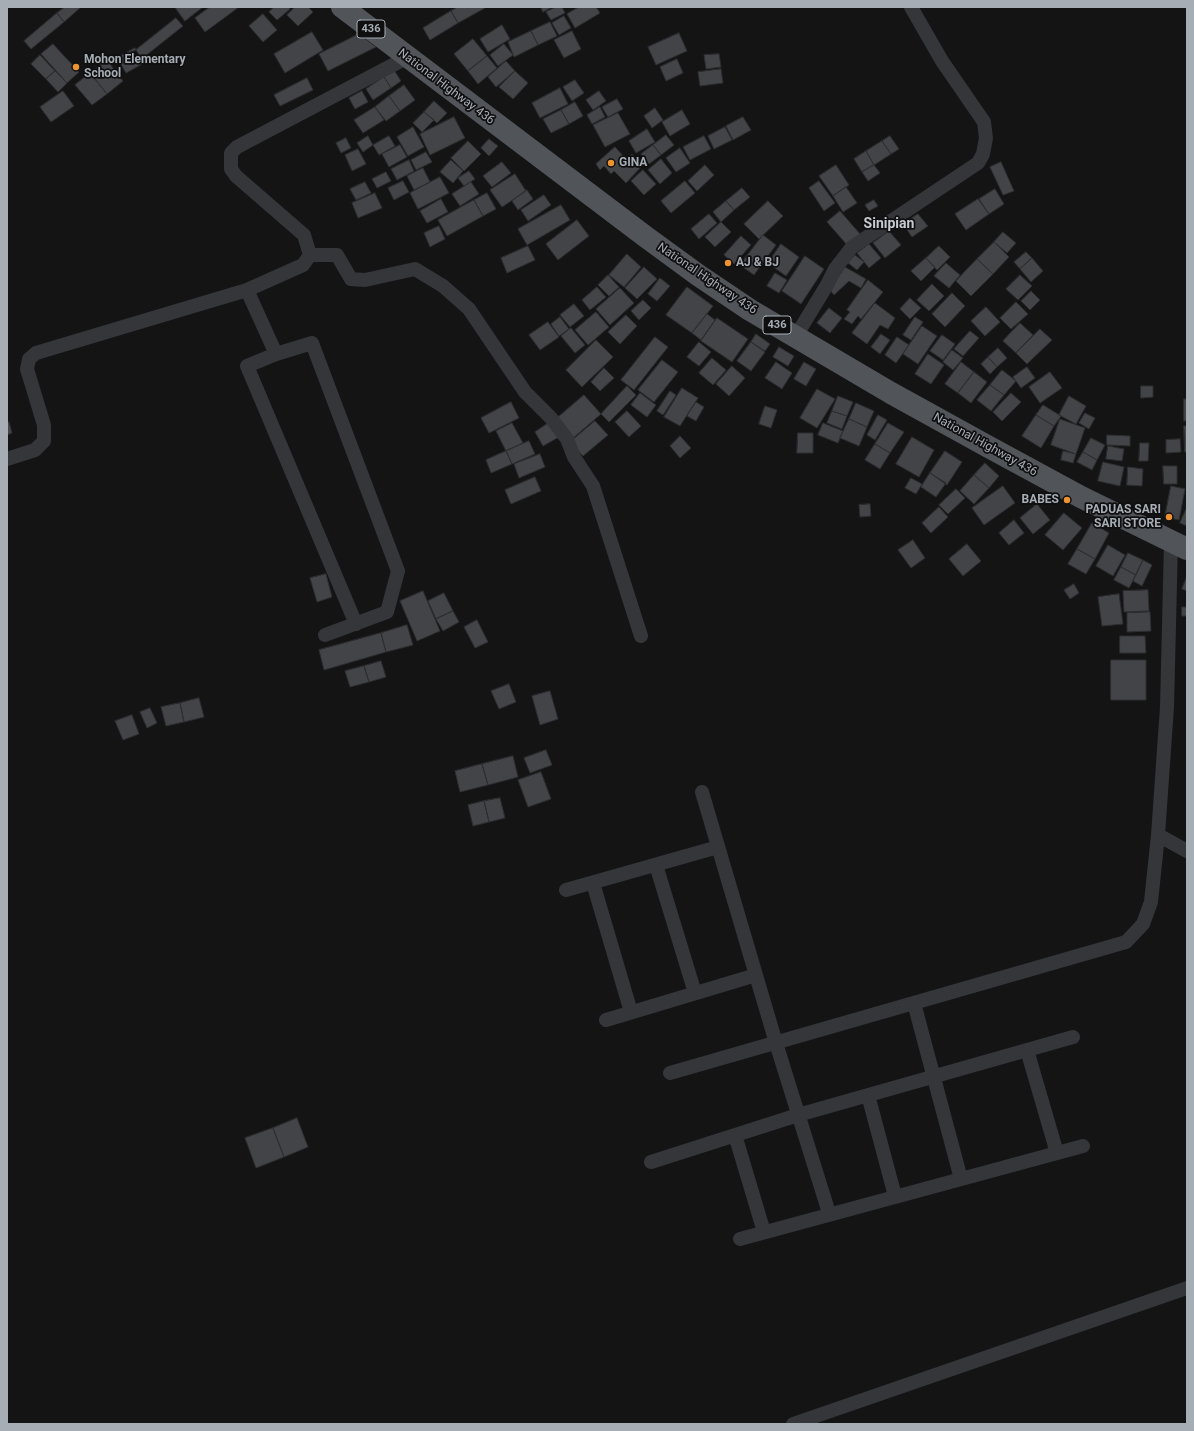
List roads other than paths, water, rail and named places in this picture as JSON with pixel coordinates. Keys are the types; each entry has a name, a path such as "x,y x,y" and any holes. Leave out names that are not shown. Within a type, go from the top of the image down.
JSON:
{"main road":[{"name":"National Highway 436","path":"342,7 698,275 750,310 891,393 1081,497 1179,545"}],"street":[{"path":"796,336 835,269 852,247 978,163 983,154 986,138 984,122 942,61 910,7"},
{"path":"310,255 304,235 236,176 231,169 231,153 237,147 408,57"},
{"path":"7,458 35,450 44,442 44,425 27,369 29,359 36,353 247,290 303,265 310,255"},
{"path":"310,255 337,255 351,279 366,280 415,269 443,286 469,310 525,392 551,418 567,439 574,457 593,486 641,636"},
{"path":"247,290 276,354"},
{"path":"325,635 356,624 387,612 398,571 312,343 276,354 247,366 356,624"},
{"path":"670,1073 1126,942 1143,924 1151,902 1158,836 1179,545"},
{"path":"702,792 776,1043 830,1213"},
{"path":"1158,836 1187,851"},
{"path":"566,890 718,847"},
{"path":"656,865 695,993"},
{"path":"593,883 631,1012"},
{"path":"606,1020 756,975"},
{"path":"914,1003 935,1076 961,1179"},
{"path":"651,1162 798,1115 1073,1037"},
{"path":"1028,1050 1057,1153"},
{"path":"868,1095 895,1196"},
{"path":"735,1136 764,1232"},
{"path":"740,1239 830,1213 1083,1146"},
{"path":"793,1424 1187,1288"}],"place":[{"name":"Mohon Elementary School","path":"76,67"},
{"name":"GINA","path":"611,163"},
{"name":"AJ & BJ","path":"728,263"},
{"name":"BABES","path":"1067,500"},
{"name":"PADUAS SARI SARI STORE","path":"1169,517"}],"district":[{"name":"Sinipian","path":"889,224"}]}
